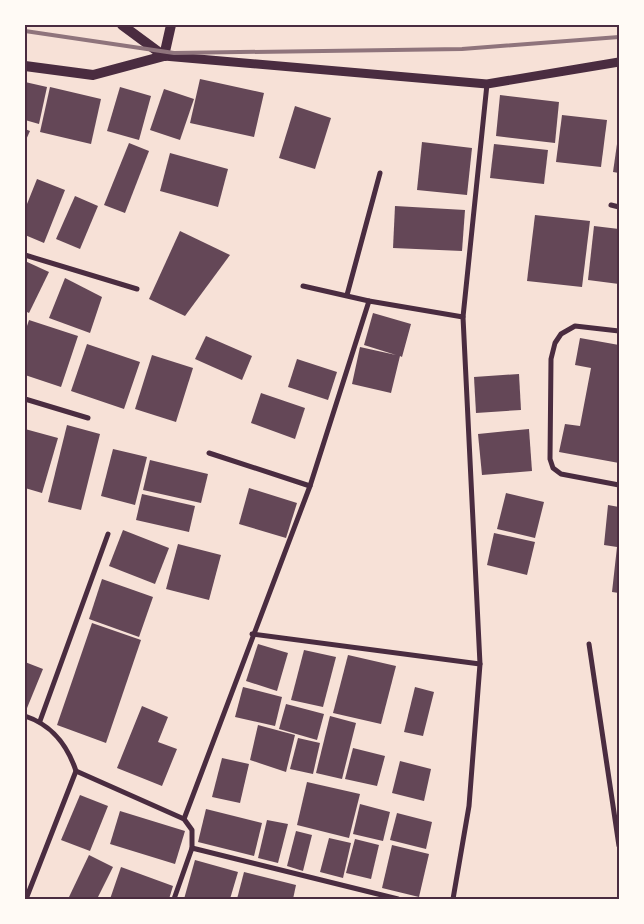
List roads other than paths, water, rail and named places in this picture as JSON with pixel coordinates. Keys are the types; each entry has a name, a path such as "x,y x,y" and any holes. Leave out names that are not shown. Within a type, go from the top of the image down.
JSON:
{"main road":[{"path":"122,25 164,56"},
{"path":"164,56 172,25"},
{"path":"25,66 93,75 164,56"}],"street":[{"path":"164,56 487,84 619,62"},
{"path":"453,899 469,806 480,664 463,318 487,84"},
{"path":"347,295 380,172"},
{"path":"612,206 619,207"},
{"path":"25,255 136,289"},
{"path":"303,286 369,301 463,318"},
{"path":"184,818 252,634 310,486 369,301"},
{"path":"619,331 575,326 561,334 556,343 551,359 550,459 553,468 561,474 619,485"},
{"path":"25,399 88,418"},
{"path":"209,453 310,486"},
{"path":"40,721 108,534"},
{"path":"252,634 480,664"},
{"path":"589,644 619,846"},
{"path":"25,716 40,721 58,737 70,753 76,771 26,899"},
{"path":"76,771 184,818 192,830 192,848 174,899"},
{"path":"192,848 398,899"}],"railway":[{"path":"25,31 174,53 462,49 619,37"}]}
